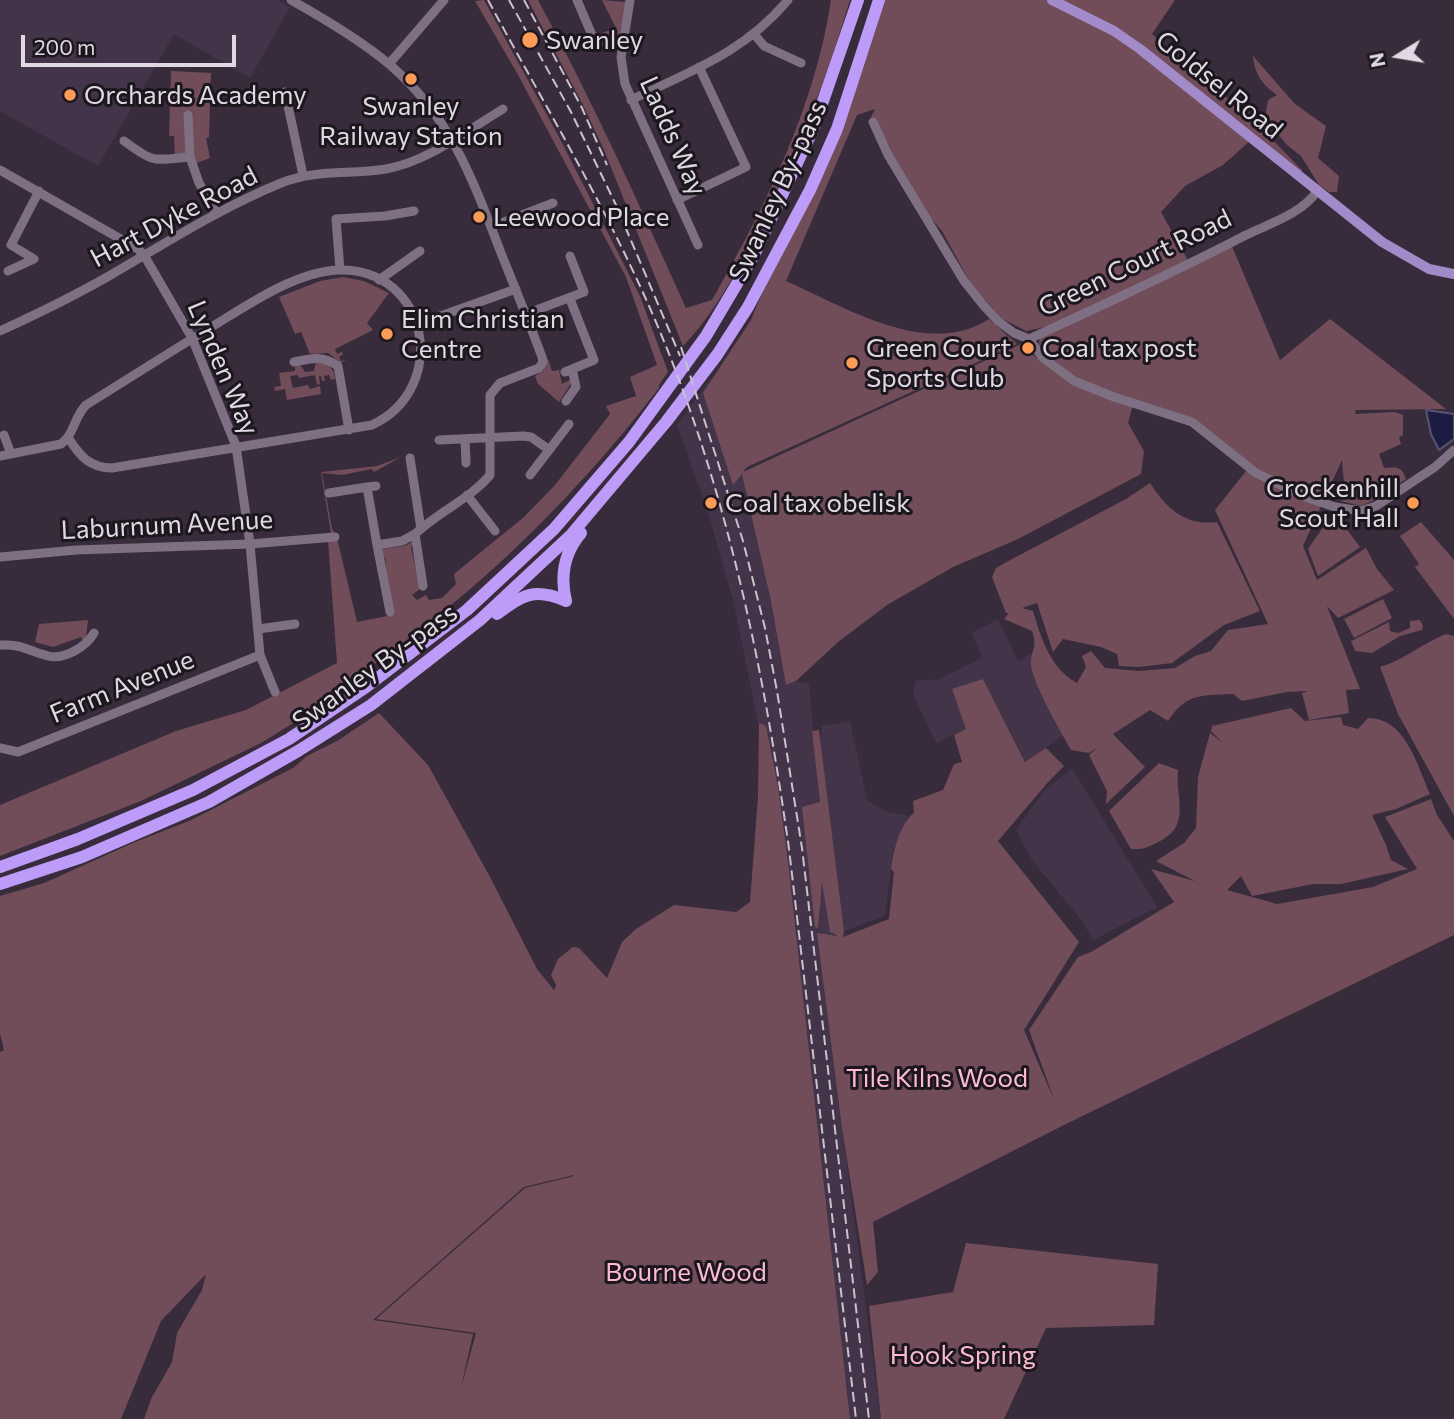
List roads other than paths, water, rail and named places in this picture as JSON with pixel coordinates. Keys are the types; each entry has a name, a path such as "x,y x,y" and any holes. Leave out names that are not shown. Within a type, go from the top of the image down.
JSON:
{"highway":[{"name":"Swanley By-pass","path":"0,867 78,839 194,790 289,739 366,687 467,610 554,529 629,442 665,393 710,331 754,255 814,127 858,0"},
{"name":"Swanley By-pass","path":"0,884 82,857 209,803 371,705 480,620 570,536 670,417 717,355 748,307 810,190 837,129 879,0"},
{"path":"425,663 524,595 547,593 566,601 562,573 573,542 656,443 670,417"}],"main road":[{"name":"Goldsel Road","path":"1052,0 1114,31 1140,49 1317,191"},
{"path":"1317,191 1405,257 1429,270 1454,274"}],"street":[{"path":"291,0 346,32 389,64 421,97 453,139 471,174 543,362 539,368 494,387 489,400 491,475 402,541 377,545"},
{"path":"389,64 444,0"},
{"path":"577,0 592,34 600,41 623,44"},
{"name":"Ladds Way","path":"630,0 623,44 622,73 631,100 698,245"},
{"path":"631,100 730,51 755,35 788,0"},
{"path":"755,35 764,46 802,63"},
{"path":"677,200 746,167 699,67"},
{"path":"285,92 303,175"},
{"name":"Hart Dyke Road","path":"0,331 56,305 216,212 303,175 384,169 421,158 503,109"},
{"path":"188,115 190,157 199,183 216,212"},
{"name":"Green Court Road","path":"873,122 888,155 964,281 998,321 1029,340 1259,229 1305,205 1317,191"},
{"path":"124,141 148,159 190,157"},
{"path":"0,170 138,249 144,255"},
{"path":"8,271 34,258 11,245 39,191"},
{"path":"491,226 553,203"},
{"path":"340,270 336,219 414,211"},
{"path":"379,280 421,251"},
{"name":"Lynden Way","path":"144,255 192,338 236,446 250,544 260,655 275,692"},
{"path":"526,314 584,292 570,256"},
{"path":"0,456 61,444 69,439 79,411 86,405 267,293 308,277 340,270 379,280 401,296 418,324 422,349 419,366 407,398 383,420 362,428 102,468 87,462 69,439"},
{"path":"418,324 516,289"},
{"path":"566,401 576,387 569,370 594,360 570,299"},
{"path":"1029,340 1042,357 1074,381 1192,422 1256,473 1308,498 1335,507 1361,511 1376,506 1435,467 1454,450"},
{"path":"293,362 317,357 327,358 338,366 349,430"},
{"path":"530,475 569,424"},
{"path":"4,435 11,454"},
{"path":"439,440 531,437 548,449"},
{"path":"465,439 466,463"},
{"path":"410,458 424,586"},
{"path":"329,493 372,487 377,545 390,612"},
{"path":"467,495 495,531"},
{"name":"Laburnum Avenue","path":"0,557 76,550 250,544 335,537"},
{"path":"258,629 295,624"},
{"path":"0,645 17,644 49,657 60,656 88,643 94,633"},
{"name":"Farm Avenue","path":"0,748 18,752 260,655"}],"railway":[{"path":"488,0 586,177 640,286 669,353 694,422 735,562 766,705 789,849 856,1419"},
{"path":"509,0 571,112 616,205 680,356"},
{"path":"524,0 582,108 607,165"},
{"path":"681,347 743,541 765,628 777,691 802,848 869,1419"}],"place":[{"name":"Swanley","path":"530,40"},
{"name":"Swanley Railway Station","path":"411,79"},
{"name":"Orchards Academy","path":"70,95"},
{"name":"Leewood Place","path":"479,217"},
{"name":"Elim Christian Centre","path":"387,334"},
{"name":"Coal tax post","path":"1028,348"},
{"name":"Green Court Sports Club","path":"852,363"},
{"name":"Coal tax obelisk","path":"711,503"},
{"name":"Crockenhill Scout Hall","path":"1413,503"}],"park label":[{"name":"Tile Kilns Wood","path":"937,1078"},
{"name":"Bourne Wood","path":"686,1272"},
{"name":"Hook Spring","path":"963,1355"}]}
